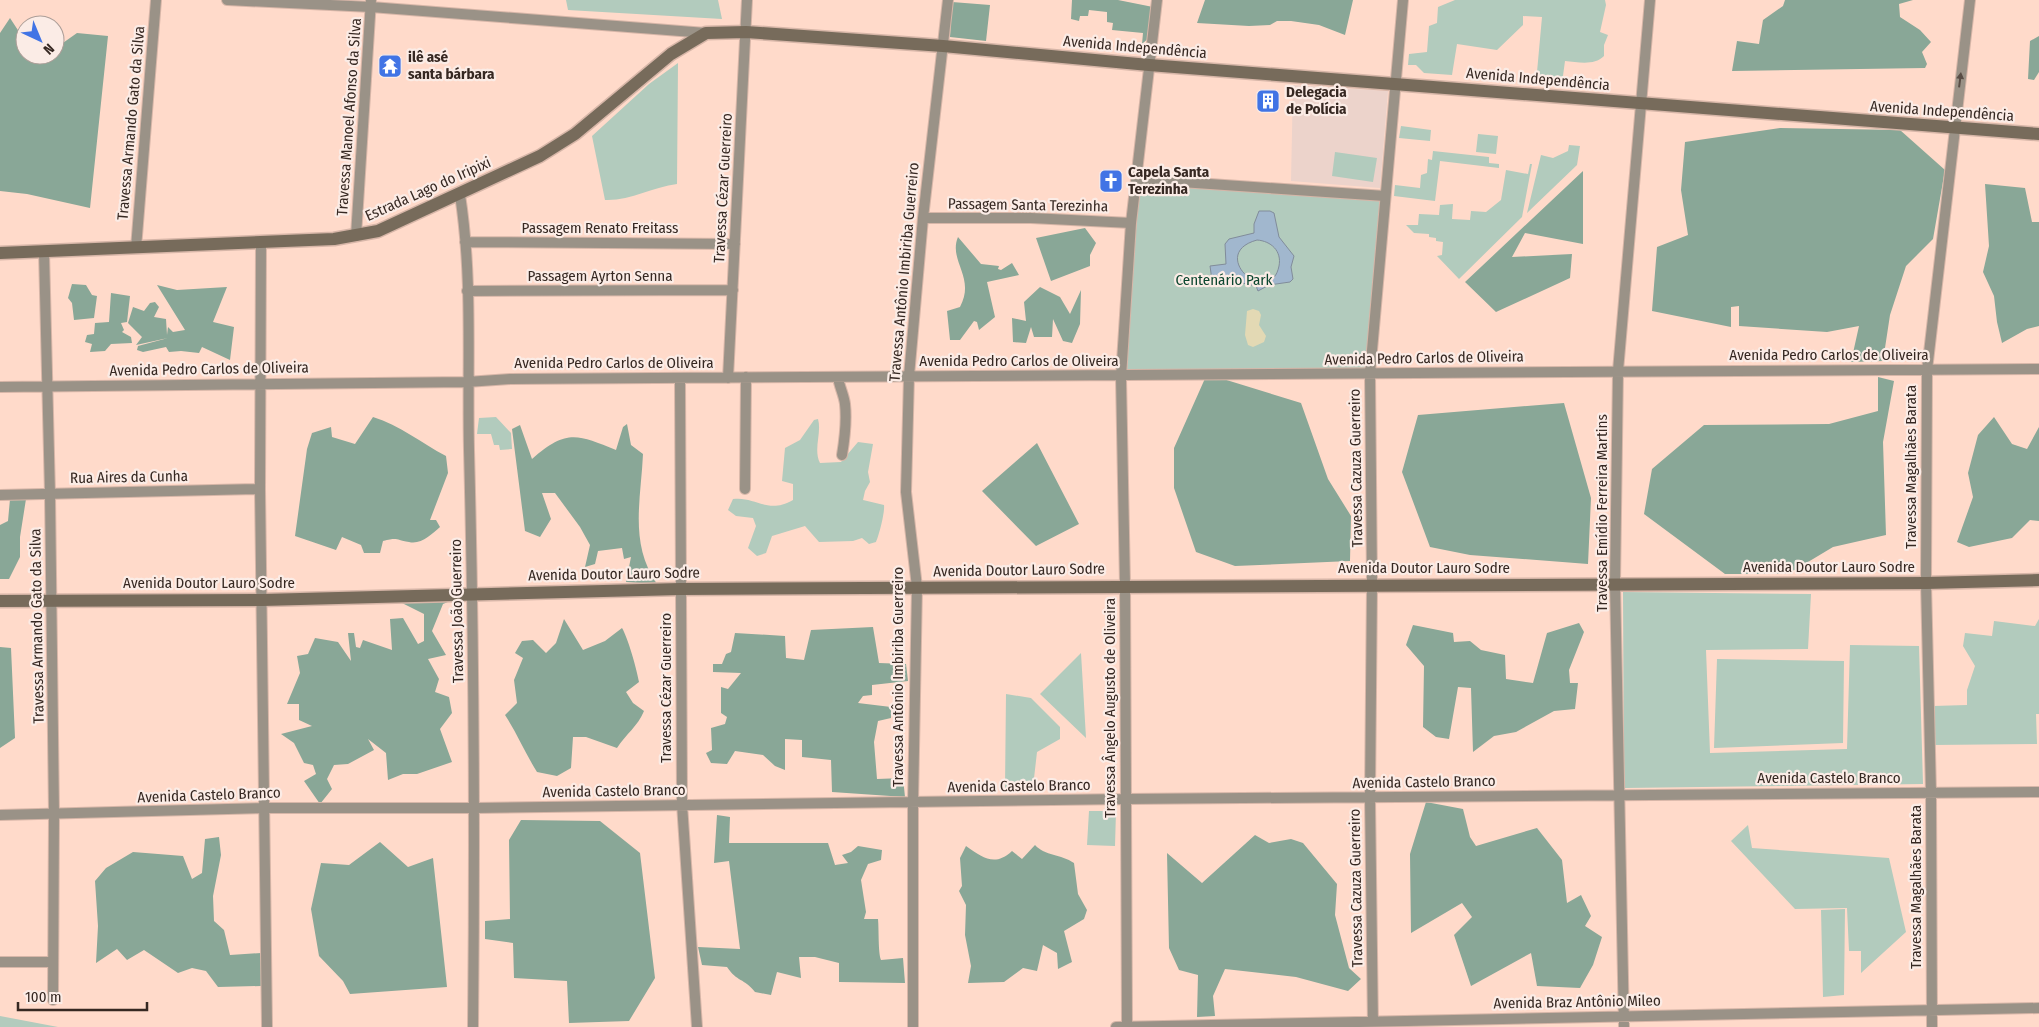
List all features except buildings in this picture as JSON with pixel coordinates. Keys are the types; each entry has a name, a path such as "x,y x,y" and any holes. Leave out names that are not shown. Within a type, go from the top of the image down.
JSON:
{"street":[{"name":"Travessa Armando Gato da Silva","path":"136,248 156,0"},
{"name":"Avenida Independência","path":"227,0 371,4 706,33 746,32 943,46 1149,65 1395,83 1955,129 2039,134"},
{"name":"Travessa Cézar Guerreiro","path":"728,378 747,0"},
{"name":"Travessa Antônio Imbiriba Guerreiro","path":"913,1027 913,804 917,587 906,492 909,376 948,0"},
{"name":"Travessa Ângelo Augusto de Oliveira","path":"1127,1027 1124,799 1125,586 1121,377 1131,223 1157,0"},
{"name":"Travessa Cazuza Guerreiro","path":"1373,1024 1370,798 1372,584 1370,373 1384,196 1403,0"},
{"name":"Travessa Emídio Ferreira Martins","path":"1624,1022 1618,795 1616,583 1618,371 1650,0"},
{"name":"Travessa Magalhães Barata","path":"1932,1027 1931,793 1926,583 1926,370 1970,0"},
{"name":"Travessa Manoel Afonso da Silva","path":"356,236 371,4"},
{"name":"Estrada Lago do Iripixi","path":"0,253 261,242 356,236 378,231 460,195 540,156 575,134 671,54 706,33"},
{"path":"1137,179 1384,196"},
{"name":"Travessa João Guerreiro","path":"460,195 467,291 467,382 472,594 475,808 473,1027"},
{"name":"Passagem Santa Terezinha","path":"924,218 1031,218 1131,223"},
{"path":"261,242 259,384 267,1027"},
{"name":"Passagem Renato Freitass","path":"464,242 735,244"},
{"name":"Travessa Armando Gato da Silva","path":"44,252 50,494 54,814 53,1000"},
{"name":"Passagem Ayrton Senna","path":"467,291 733,290"},
{"name":"Avenida Pedro Carlos de Oliveira","path":"0,386 467,382 746,377 1121,377 1370,373 2039,369"},
{"path":"745,489 746,377"},
{"path":"838,377 840,391 845,402 848,426 842,455"},
{"name":"Travessa Cézar Guerreiro","path":"680,378 682,804 697,1027"},
{"name":"Rua Aires da Cunha","path":"0,495 260,489"},
{"name":"Avenida Doutor Lauro Sodre","path":"0,601 262,600 680,589 917,587 1010,589 1372,584 1926,583 2039,580"},
{"name":"Avenida Castelo Branco","path":"0,815 263,808 475,808 682,804 913,804 1124,799 2039,792"},
{"path":"0,962 52,962"},
{"name":"Avenida Braz Antônio Mileo","path":"1116,1027 1624,1022 1932,1010 2039,1008"}],"shaded area":[{"path":"1293,85 1388,91 1380,188 1291,181"}],"green space":[{"path":"566,0 718,0 722,19 568,10"},
{"path":"1072,0 1118,0 1153,7 1151,36 1142,44 1143,33 1112,30 1113,23 1107,22 1107,12 1089,10 1088,16 1080,16 1079,21 1071,19"},
{"path":"1205,0 1353,0 1345,35 1319,25 1291,21 1277,21 1270,25 1249,26 1197,23"},
{"path":"1455,0 1605,0 1606,5 1600,32 1608,35 1604,45 1604,56 1591,62 1565,61 1562,83 1536,83 1542,17 1523,16 1523,25 1497,50 1457,44 1452,75 1424,73 1416,65 1408,65 1409,54 1427,52 1429,26 1437,23 1438,7"},
{"path":"1785,0 1913,0 1899,4 1900,17 1920,30 1931,42 1922,52 1927,64 1925,68 1732,71 1737,41 1759,44 1763,20 1783,6"},
{"path":"952,2 990,5 986,41 950,37"},
{"path":"10,18 15,26 15,65 65,65 65,41 77,33 108,36 90,208 27,194 0,191 0,33"},
{"path":"2039,36 2039,72 2034,80 2028,79 2030,41"},
{"path":"678,63 677,184 614,200 605,200 592,136 649,84"},
{"path":"1401,126 1431,130 1430,141 1399,138"},
{"path":"1780,128 1900,130 1945,170 1933,239 1906,266 1890,315 1883,361 1851,362 1859,326 1827,332 1739,326 1739,306 1731,307 1731,327 1652,311 1657,247 1688,235 1681,190 1685,142"},
{"path":"1478,134 1498,136 1496,154 1476,152"},
{"path":"1569,145 1580,146 1577,165 1527,213 1541,155 1553,158 1568,151"},
{"path":"1433,151 1489,157 1489,163 1499,164 1499,168 1440,161 1435,201 1394,196 1395,185 1420,188 1421,175 1427,173 1428,159 1432,160"},
{"path":"1335,152 1377,158 1373,182 1332,176"},
{"path":"1530,164 1532,164 1522,217 1459,279 1437,256 1442,255 1443,242 1429,237 1429,234 1414,233 1406,225 1418,225 1419,214 1439,215 1440,205 1453,204 1452,219 1470,220 1471,211 1486,212 1501,200 1506,170 1528,174"},
{"path":"1583,171 1583,244 1525,233 1512,257 1572,254 1570,278 1496,312 1465,282"},
{"name":"Centenário Park","path":"1140,182 1381,200 1366,369 1124,373"},
{"path":"1985,184 2025,188 2032,222 2039,222 2039,326 2027,329 2002,343 1994,296 1983,272 1989,246"},
{"path":"1085,228 1096,243 1090,255 1090,266 1051,281 1036,238"},
{"path":"958,237 981,264 999,266 998,269 1001,270 1012,263 1019,275 987,282 995,317 979,330 977,322 974,321 960,340 950,340 947,311 960,307 965,287 956,254"},
{"path":"72,284 86,285 92,295 97,296 94,318 74,320 72,303 68,298"},
{"path":"157,285 177,290 227,287 213,322 234,327 230,360 202,347 199,353 169,352 166,347 143,352 137,350 138,346 168,338 136,345 142,337 128,323 133,307 144,311 150,303 155,302 159,307 154,317 166,319 167,335 168,327 173,332 185,330"},
{"path":"1040,287 1060,297 1070,314 1081,290 1080,324 1072,343 1063,341 1053,319 1052,337 1034,337 1031,327 1026,343 1013,342 1012,318 1026,321 1024,302"},
{"path":"111,293 130,296 127,322 121,323 124,330 122,332 131,337 132,343 111,344 105,351 90,352 92,344 85,342 87,335 94,334 95,323 109,322"},
{"path":"1207,374 1301,403 1328,479 1351,516 1350,561 1235,566 1196,552 1174,488 1174,448"},
{"path":"1878,377 1894,381 1883,442 1886,535 1833,547 1788,574 1725,574 1644,514 1652,469 1704,425 1829,424 1878,411"},
{"path":"1564,403 1591,498 1588,564 1470,555 1430,547 1402,472 1418,415"},
{"path":"373,417 401,429 446,456 448,473 430,520 436,520 440,527 418,542 413,543 395,539 383,541 380,553 364,553 361,545 342,537 336,550 295,536 307,449 312,433 331,427 332,437 355,444"},
{"path":"496,417 511,433 512,449 500,450 499,445 494,445 491,434 477,434 479,418"},
{"path":"1994,417 2012,444 2027,449 2039,427 2039,521 2030,520 2012,538 1969,547 1957,542 1973,497 1968,473 1978,435"},
{"path":"818,419 817,452 820,463 841,462 858,442 873,444 868,472 870,482 863,500 884,505 882,524 876,542 869,544 862,538 853,541 819,542 805,526 772,536 766,553 757,556 748,548 756,526 753,518 736,516 728,510 733,499 776,506 793,500 793,484 782,481 785,448 800,440 814,420"},
{"path":"627,424 631,445 643,454 639,505 640,537 648,569 657,584 626,582 631,557 624,559 622,548 598,551 595,564 585,567 590,545 580,527 555,493 542,493 551,519 540,537 525,531 512,429 520,425 532,459 554,443 572,437 591,440 616,450 623,427"},
{"path":"1037,443 1079,524 1036,546 982,491"},
{"path":"10,499 26,499 20,537 20,557 9,579 0,579 0,525 8,521"},
{"path":"1623,592 1811,594 1808,649 1706,650 1710,753 1847,749 1850,645 1919,646 1923,784 1624,788"},
{"path":"455,599 443,604 432,631 446,655 428,659 439,679 435,692 449,697 452,713 440,729 452,762 417,774 403,774 388,780 386,753 368,739 374,750 348,764 334,765 327,779 332,789 320,804 304,781 316,774 313,765 304,763 294,743 281,734 312,726 299,720 299,704 287,704 300,673 297,656 308,654 315,638 338,642 351,661 348,633 354,633 356,647 360,648 363,640 392,650 390,619 403,618 418,644 424,641 424,614 398,601"},
{"path":"564,619 583,650 605,641 622,628 632,654 639,682 626,692 633,703 644,711 639,721 617,748 586,737 573,737 571,768 557,776 537,772 505,715 517,703 514,680 523,658 515,653 522,641 533,640 546,653 556,643"},
{"path":"2039,619 2039,714 2036,714 2037,744 1933,745 1933,706 1967,705 1967,690 1975,666 1963,646 1965,633 1992,636 1994,621 2035,626"},
{"path":"1579,623 1584,632 1569,670 1570,683 1578,683 1575,709 1554,711 1516,732 1494,736 1473,752 1471,688 1458,687 1449,739 1436,737 1423,727 1424,666 1406,645 1413,625 1453,633 1454,642 1470,641 1481,650 1505,655 1506,679 1533,683 1547,633"},
{"path":"873,627 879,663 906,664 908,681 872,685 872,695 863,696 858,703 891,707 891,718 878,721 874,742 877,779 903,778 905,797 832,792 831,760 802,757 802,740 785,739 785,770 775,766 763,755 735,751 727,764 711,763 706,753 712,750 711,728 725,724 727,717 721,713 721,687 728,689 741,673 713,672 713,664 722,664 726,654 731,652 735,633 785,636 786,658 804,660 811,630"},
{"path":"0,647 11,648 15,738 0,748"},
{"path":"1081,653 1086,738 1040,694"},
{"path":"1717,659 1844,661 1843,743 1714,748"},
{"path":"1006,694 1031,698 1060,727 1060,739 1037,752 1033,787 1005,788"},
{"path":"1426,802 1463,809 1470,837 1476,846 1537,828 1562,860 1567,903 1581,895 1591,916 1585,926 1602,937 1593,965 1580,988 1537,986 1531,953 1471,986 1454,935 1472,917 1462,903 1411,933 1410,854"},
{"path":"1089,811 1116,811 1115,846 1087,845"},
{"path":"717,815 730,817 729,843 828,843 835,865 848,863 842,855 851,852 858,846 882,850 881,860 868,864 861,880 866,912 864,919 878,919 881,960 903,958 905,983 839,982 839,963 815,957 799,957 801,978 777,972 771,995 755,992 727,967 702,965 698,947 740,949 729,861 714,863"},
{"path":"521,820 600,821 640,853 655,978 629,1021 569,1023 567,981 514,978 513,943 485,939 485,921 510,919 509,840"},
{"path":"1748,825 1752,848 1889,858 1906,932 1861,973 1861,951 1849,951 1847,908 1795,909 1731,841"},
{"path":"1255,835 1269,843 1291,839 1303,843 1337,884 1335,915 1349,968 1361,979 1348,991 1296,977 1225,969 1213,996 1215,1016 1197,1017 1198,975 1179,970 1169,948 1167,853 1202,883"},
{"path":"219,837 221,855 213,896 214,921 224,930 230,955 261,953 261,986 218,987 206,971 192,968 178,973 144,950 127,960 117,949 96,963 98,926 95,881 106,868 133,852 183,856 192,879 202,873 205,839"},
{"path":"380,842 408,867 433,858 447,987 350,994 343,981 319,956 311,909 321,863 349,865"},
{"path":"1035,845 1043,851 1074,863 1078,894 1087,910 1084,919 1064,931 1072,962 1058,969 1057,953 1043,945 1037,971 1023,968 1004,982 968,983 971,966 965,935 966,905 959,891 962,886 960,858 966,846 989,859 1000,859 1012,851 1022,859"},
{"path":"1845,909 1844,995 1823,997 1821,910"},
{"path":"0,1016 58,1027 0,1027"}],"sand":[{"path":"1253,309 1259,311 1261,315 1259,325 1266,336 1264,342 1253,347 1248,345 1245,335 1247,311"}],"water":[{"path":"1259,211 1274,213 1279,237 1294,256 1291,267 1293,279 1290,282 1269,285 1258,291 1256,286 1233,281 1229,277 1212,280 1210,266 1226,264 1225,244 1229,239 1254,233 1254,224","holes":["1257,240 1271,245 1279,256 1279,266 1273,278 1265,282 1255,281 1246,275 1239,266 1238,256 1243,247"]}],"place":[{"name":"ilê asé santa bárbara","path":"390,66"},
{"name":"Delegacia de Polícia","path":"1268,101"},
{"name":"Capela Santa Terezinha","path":"1111,181"}]}
